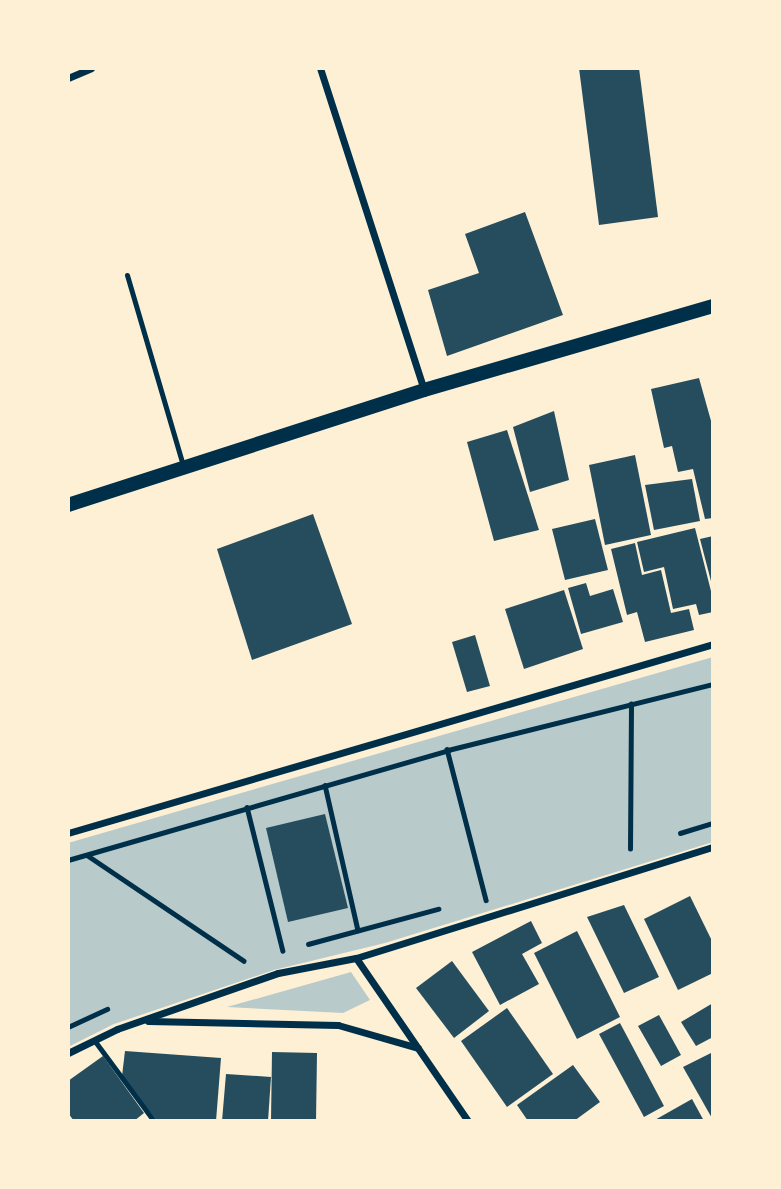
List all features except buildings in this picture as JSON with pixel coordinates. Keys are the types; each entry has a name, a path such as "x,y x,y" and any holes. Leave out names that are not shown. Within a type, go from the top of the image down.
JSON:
{"main road":[{"path":"68,505 424,390 713,306"}],"street":[{"path":"68,78 91,68"},
{"path":"320,68 424,390"},
{"path":"68,833 439,721 713,644"},
{"path":"68,1053 140,1021 278,973 356,958 713,847"},
{"path":"356,958 468,1121"},
{"path":"140,1021 338,1025 418,1048"}],"lane":[{"path":"127,275 184,468"},
{"path":"94,1040 154,1121"}],"path":[{"path":"68,860 448,750 713,684"},
{"path":"630,849 631,704"},
{"path":"439,721 490,917"},
{"path":"325,785 358,930"},
{"path":"247,807 282,951"},
{"path":"666,838 713,822"},
{"path":"617,853 642,845"},
{"path":"86,855 244,961"},
{"path":"472,900 498,892"},
{"path":"273,953 446,906"},
{"path":"231,965 254,958"},
{"path":"68,1027 119,1005"}],"shaded area":[{"path":"713,657 713,842 385,943 274,970 114,1024 68,1047 68,843"},
{"path":"351,972 370,1000 343,1013 227,1007"}]}
